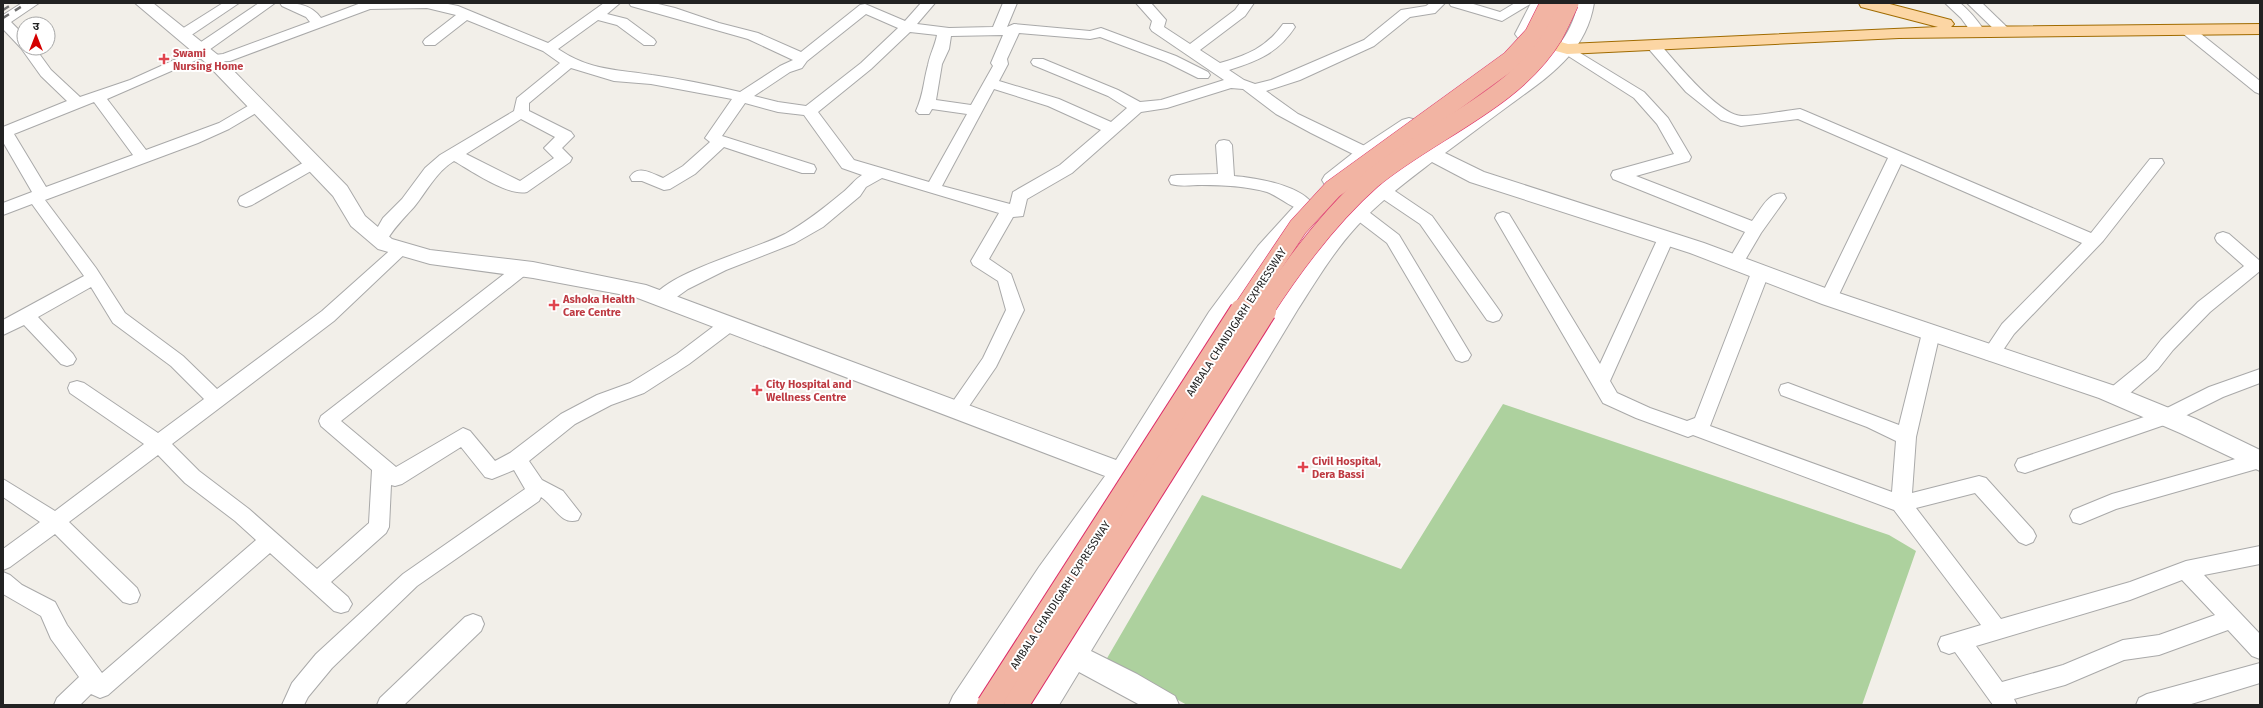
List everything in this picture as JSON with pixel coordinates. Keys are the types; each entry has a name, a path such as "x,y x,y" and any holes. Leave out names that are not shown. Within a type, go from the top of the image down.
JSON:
{"highway":[{"name":"AMBALA CHANDIGARH EXPRESSWAY","path":"989,705 1136,479 1246,304 1298,226 1333,189 1376,156 1511,60 1534,35 1550,3"},
{"name":"AMBALA CHANDIGARH EXPRESSWAY","path":"1016,705 1264,311 1309,245 1348,201 1390,166 1524,72 1551,41 1560,27 1569,3"}],"main road":[{"path":"1867,3 1895,7 1927,20 1982,30"},
{"path":"1522,36 1567,49 1982,30 2260,29"}],"street":[{"path":"16,35 3,21 32,3"},
{"path":"143,3 205,54 258,106 340,191 358,221 385,244 430,257 523,268 639,290 728,325 1121,472 1172,496"},
{"path":"182,35 232,3"},
{"path":"217,401 176,361 119,318 94,278 38,196 4,133 77,102 98,97 205,54 268,3"},
{"path":"287,3 311,14 318,24"},
{"path":"548,48 557,44 613,3"},
{"path":"636,3 670,11 714,26 753,36 802,58"},
{"path":"809,111 866,66 928,3"},
{"path":"933,188 964,138 976,111 1001,64 998,63 1000,54 1006,47 1006,31 1002,18 1010,3"},
{"path":"1143,3 1159,20 1157,28 1217,70 1239,83 1253,89 1279,109 1366,153"},
{"path":"1189,51 1240,14 1247,3"},
{"path":"1253,89 1267,87 1309,71 1316,66 1369,43 1374,37 1382,34 1406,13 1430,10 1438,3"},
{"path":"1456,3 1502,17 1525,3"},
{"path":"963,705 1013,628 1121,472 1217,318 1265,251 1306,206 1337,176 1392,134 1499,62 1511,51 1522,36 1532,21 1539,3"},
{"path":"1044,705 1290,303 1319,260 1350,221 1383,191 1550,67 1567,49 1582,22 1586,3"},
{"path":"1952,3 1982,30"},
{"path":"1974,3 2004,31"},
{"path":"205,54 225,58 372,4 427,4 459,9 548,48 569,63 614,76 651,79 778,107 809,111 823,128 848,164 876,174"},
{"path":"808,169 713,138 731,110 741,98 785,69 797,65 802,58 868,6 906,27 945,31 1006,31 1014,28 1090,35 1101,32 1171,59 1203,75"},
{"path":"430,42 459,9"},
{"path":"597,16 622,22 649,42"},
{"path":"1217,70 1225,65 1241,62 1265,53 1279,41 1288,27"},
{"path":"2186,30 2260,89"},
{"path":"945,31 942,49 935,64 930,108 976,111"},
{"path":"1654,45 1691,88 1726,117 1741,121 1800,114 2093,241"},
{"path":"1567,49 1639,95 1664,121 1684,157 1619,175 1755,229"},
{"path":"34,56 46,73 65,89 77,102"},
{"path":"1038,62 1113,93 1137,108 1147,108 1169,104 1229,83 1239,83"},
{"path":"521,112 522,101 569,63"},
{"path":"991,84 1020,91 1075,109 1112,129"},
{"path":"98,97 143,157"},
{"path":"3,209 224,126 258,106"},
{"path":"661,299 682,285 720,266 789,239 817,223 854,192 860,183 880,172 1017,212 1019,196 1050,176 1066,169 1137,108"},
{"path":"454,154 499,179 521,188 564,158 552,148 566,136 521,112"},
{"path":"378,239 389,222 408,203 431,172 454,154 521,112"},
{"path":"1392,134 1477,177 1507,188 1666,238 1829,298 2115,395 2260,460"},
{"path":"638,177 642,175 664,185 689,170 721,141"},
{"path":"1224,145 1226,180"},
{"path":"1829,298 1897,157"},
{"path":"246,201 312,163"},
{"path":"1992,354 2008,329 2093,241 2156,163"},
{"path":"1177,180 1207,178 1226,180 1285,193 1306,206"},
{"path":"1383,191 1426,220 1492,315"},
{"path":"1735,263 1755,229 1778,198"},
{"path":"956,410 990,362 1015,310 1005,278 979,261 1009,209"},
{"path":"1359,213 1393,240 1462,355"},
{"path":"1503,218 1610,398 1643,413 1688,429 1702,423 1760,273"},
{"path":"1601,381 1666,238"},
{"path":"2115,395 2152,364 2167,345 2204,307 2255,266 2223,238"},
{"path":"3,562 328,316 402,249"},
{"path":"523,268 364,391 328,421 395,478 462,436 492,471 517,459 568,419 604,400 637,388 683,359 728,325"},
{"path":"3,328 94,278"},
{"path":"26,316 67,359"},
{"path":"1901,504 1906,437 1932,333"},
{"path":"2025,465 2166,417 2216,392 2260,376"},
{"path":"77,388 159,444 192,477 242,515 270,542 341,604"},
{"path":"1788,390 1874,422 1906,437"},
{"path":"1692,427 1901,504 1997,630"},
{"path":"517,459 536,488"},
{"path":"2080,516 2112,502 2260,460"},
{"path":"316,583 379,527 382,467"},
{"path":"1901,504 1979,484 2026,536"},
{"path":"3,487 56,522 130,595"},
{"path":"536,488 544,488 557,498 571,514"},
{"path":"293,705 300,690 324,661 410,580 532,495 536,488"},
{"path":"3,581 15,592 48,609 59,632 100,688 270,542"},
{"path":"2232,619 2159,645 2123,650 2065,675 2002,699 1954,642 2130,591 2186,570 2260,555"},
{"path":"2186,570 2260,649"},
{"path":"388,705 473,624"},
{"path":"1013,628 1128,683 1165,705"},
{"path":"2147,705 2187,695 2260,673"},
{"path":"64,705 93,678"}],"green space":[{"path":"1503,404 1889,535 1916,551 1862,705 1187,705 1106,660 1202,495 1401,569"}],"railway":[{"path":"3,10 14,3"},
{"path":"3,18 27,3"}],"place":[{"name":"Swami Nursing Home","path":"164,59"},
{"name":"Ashoka Health Care Centre","path":"554,305"},
{"name":"City Hospital and Wellness Centre","path":"757,390"},
{"name":"Civil Hospital, Dera Bassi","path":"1303,467"}]}
